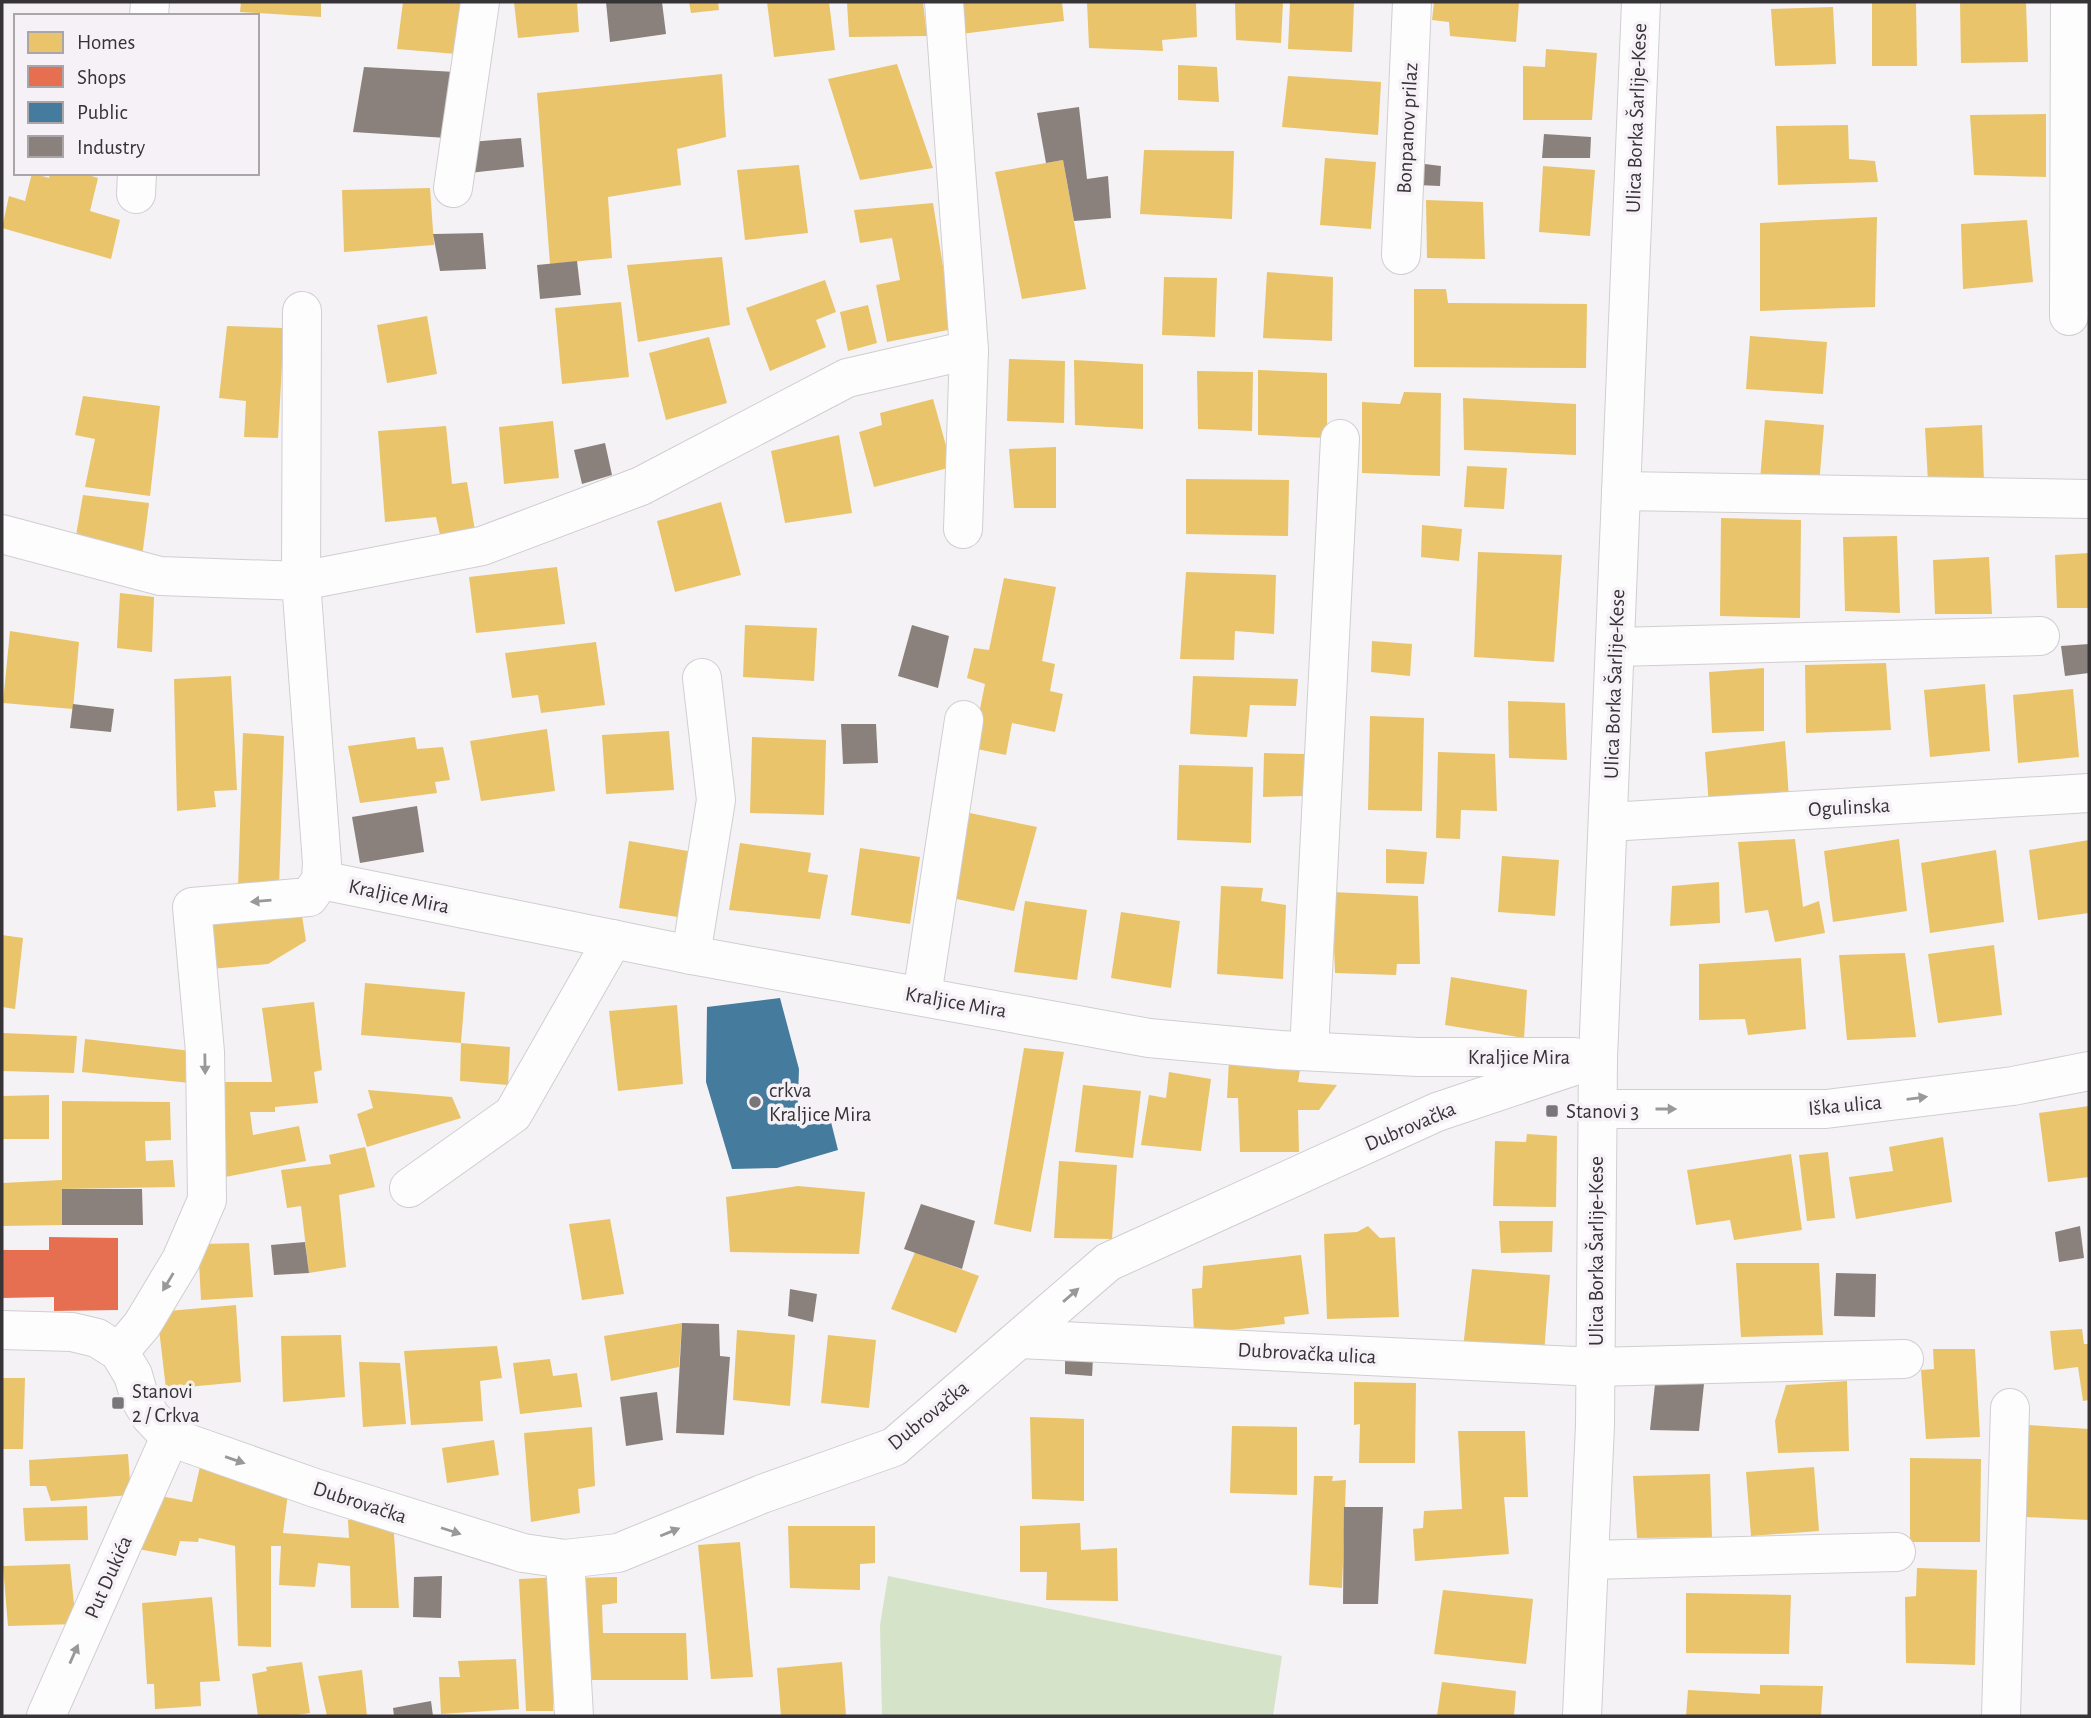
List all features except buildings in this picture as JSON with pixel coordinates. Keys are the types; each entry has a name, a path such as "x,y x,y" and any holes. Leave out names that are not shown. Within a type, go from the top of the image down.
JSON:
{"street":[{"path":"453,188 480,2"},
{"path":"944,2 969,350 962,529"},
{"name":"Bonpanov prilaz","path":"1401,255 1412,2"},
{"name":"Ulica Borka Šarlije-Kese","path":"1582,1716 1595,1367 1598,1058 1641,2"},
{"path":"2068,316 2070,2"},
{"path":"119,1352 142,1325 181,1261 207,1200 205,1052 192,907 309,897 321,880 322,863 301,581 302,311"},
{"path":"2,534 160,576 301,581 482,546 641,486 848,378 969,350"},
{"path":"1309,1051 1340,439"},
{"path":"1621,491 2089,499"},
{"path":"1615,647 2040,636"},
{"path":"691,955 716,800 702,678"},
{"path":"922,996 964,720"},
{"name":"Ogulinska","path":"1609,822 2089,793"},
{"name":"Kraljice Mira","path":"321,880 691,955 1149,1038 1418,1057 1598,1058"},
{"path":"409,1188 513,1114 612,939"},
{"path":"1418,1057 1437,1112"},
{"name":"Dubrovačka","path":"170,1437 315,1488 523,1553 565,1559 618,1553 762,1494 894,1447 1108,1262 1437,1112 1598,1058"},
{"name":"Iška ulica","path":"1597,1109 1826,1109 2013,1086 2089,1071"},
{"path":"2,1330 72,1332 97,1338 119,1352 133,1375 139,1399 151,1418 170,1437"},
{"name":"Dubrovačka ulica","path":"1020,1339 1595,1367"},
{"name":"Ulica Borka Šarlije-Kese","path":"1595,1367 1904,1359"},
{"path":"2001,1716 2010,1408"},
{"name":"Put Dukića","path":"46,1716 170,1437"},
{"path":"1589,1560 1896,1552"},
{"path":"565,1559 575,1716"}],"green space":[{"path":"888,1576 1282,1656 1273,1716 882,1716 880,1625"}],"place":[{"name":"crkva Kraljice Mira","path":"755,1102"},
{"name":"Stanovi 3","path":"1552,1111"},
{"name":"Stanovi 2 / Crkva","path":"118,1403"}]}
